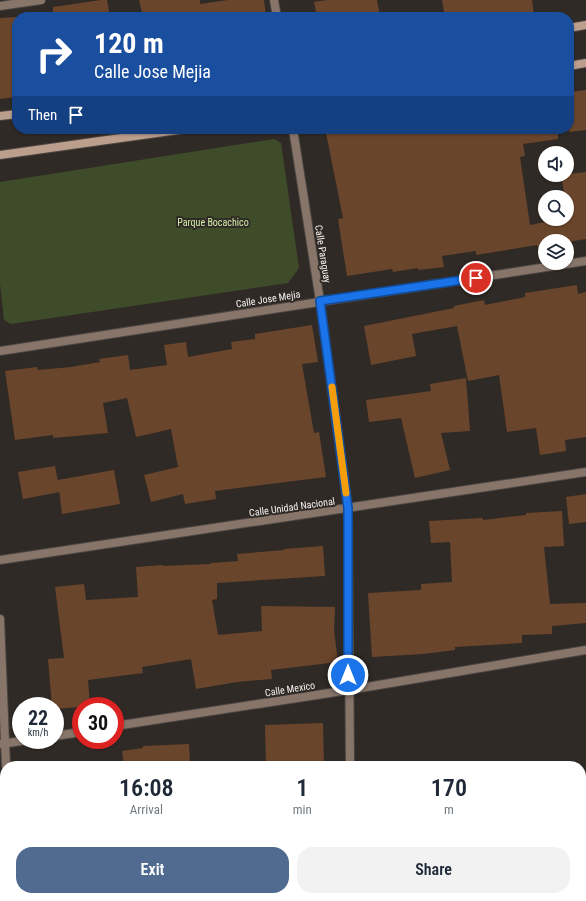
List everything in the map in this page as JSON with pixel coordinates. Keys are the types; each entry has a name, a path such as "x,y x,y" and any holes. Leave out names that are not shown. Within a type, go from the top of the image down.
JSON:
{"main road":[{"path":"574,27 586,26"},
{"path":"574,65 586,63"},
{"path":"0,116 12,115"},
{"path":"0,155 149,134"}],"street":[{"path":"0,6 41,0"},
{"path":"274,0 276,12"},
{"name":"Calle Paraguay","path":"294,134 320,301 348,508 348,690 350,761"},
{"name":"Calle Jose Mejia","path":"0,351 586,261"},
{"name":"Calle Unidad Nacional","path":"0,560 586,472"},
{"path":"0,619 3,744 5,761"},
{"name":"Calle Mexico","path":"124,725 348,690 586,650"}],"green space":[{"name":"Parque Bocachico","path":"274,139 281,143 299,268 288,283 11,324 4,320 0,284 0,182"}],"building":[{"path":"107,0 109,12 53,12 53,7"},
{"path":"139,0 200,0 200,4 228,0 264,0 265,12 142,12"},
{"path":"327,0 377,0 379,12 316,12 314,2"},
{"path":"442,0 532,0 534,12 444,12"},
{"path":"12,17 12,98 0,99 0,18"},
{"path":"586,90 586,130 574,131 574,91"},
{"path":"326,134 558,134 558,139 523,144 525,156 520,157 530,225 538,223 538,226 574,226 574,190 564,190 562,182 574,182 574,173 586,172 586,239 574,241 574,234 538,234 538,248 537,245 476,255 476,251 442,256 444,267 418,270 418,268 393,272 392,269 347,276 338,219 343,218"},
{"path":"577,285 578,294 586,292 586,437 565,440 566,451 540,455 536,428 507,432 499,375 468,381 457,326 412,334 416,356 371,365 364,326 454,308 454,306 484,300 485,305 525,297 525,293"},
{"path":"312,325 318,362 302,364 314,433 319,432 326,477 215,491 216,499 185,504 183,494 151,502 144,475 178,467 171,429 136,437 127,398 103,403 108,433 53,438 53,435 15,440 5,371 37,367 38,370 71,367 100,362 99,359 128,355 130,370 167,365 164,345 186,342 188,357 232,349 231,342 255,339 255,334"},
{"path":"466,378 470,431 441,433 450,470 415,478 401,418 369,422 366,400 431,391 430,384"},
{"path":"55,466 60,492 23,499 18,472"},
{"path":"114,470 120,504 62,514 58,480"},
{"path":"586,494 586,522 569,524 566,497"},
{"path":"562,511 564,546 544,547 550,604 586,603 586,623 552,626 552,634 522,635 522,643 455,647 455,650 423,654 372,657 368,593 421,590 421,584 452,582 450,542 431,543 429,521 483,518 483,520 526,515 526,513"},
{"path":"323,546 325,576 217,583 217,599 212,600 218,635 262,631 261,606 335,607 334,631 338,662 271,670 272,679 237,682 196,689 191,659 142,667 143,673 88,680 89,697 72,697 72,708 64,708 64,697 51,697 48,659 64,658 55,587 84,584 86,600 138,597 136,567 211,564 238,561 237,554"},
{"path":"323,723 324,761 266,761 265,725"},
{"path":"189,744 190,761 123,761 122,751 143,748 143,746"}],"slow traffic":[{"path":"332,387 346,493"}],"route":[{"path":"348,675 348,508 320,301 476,278"}]}
